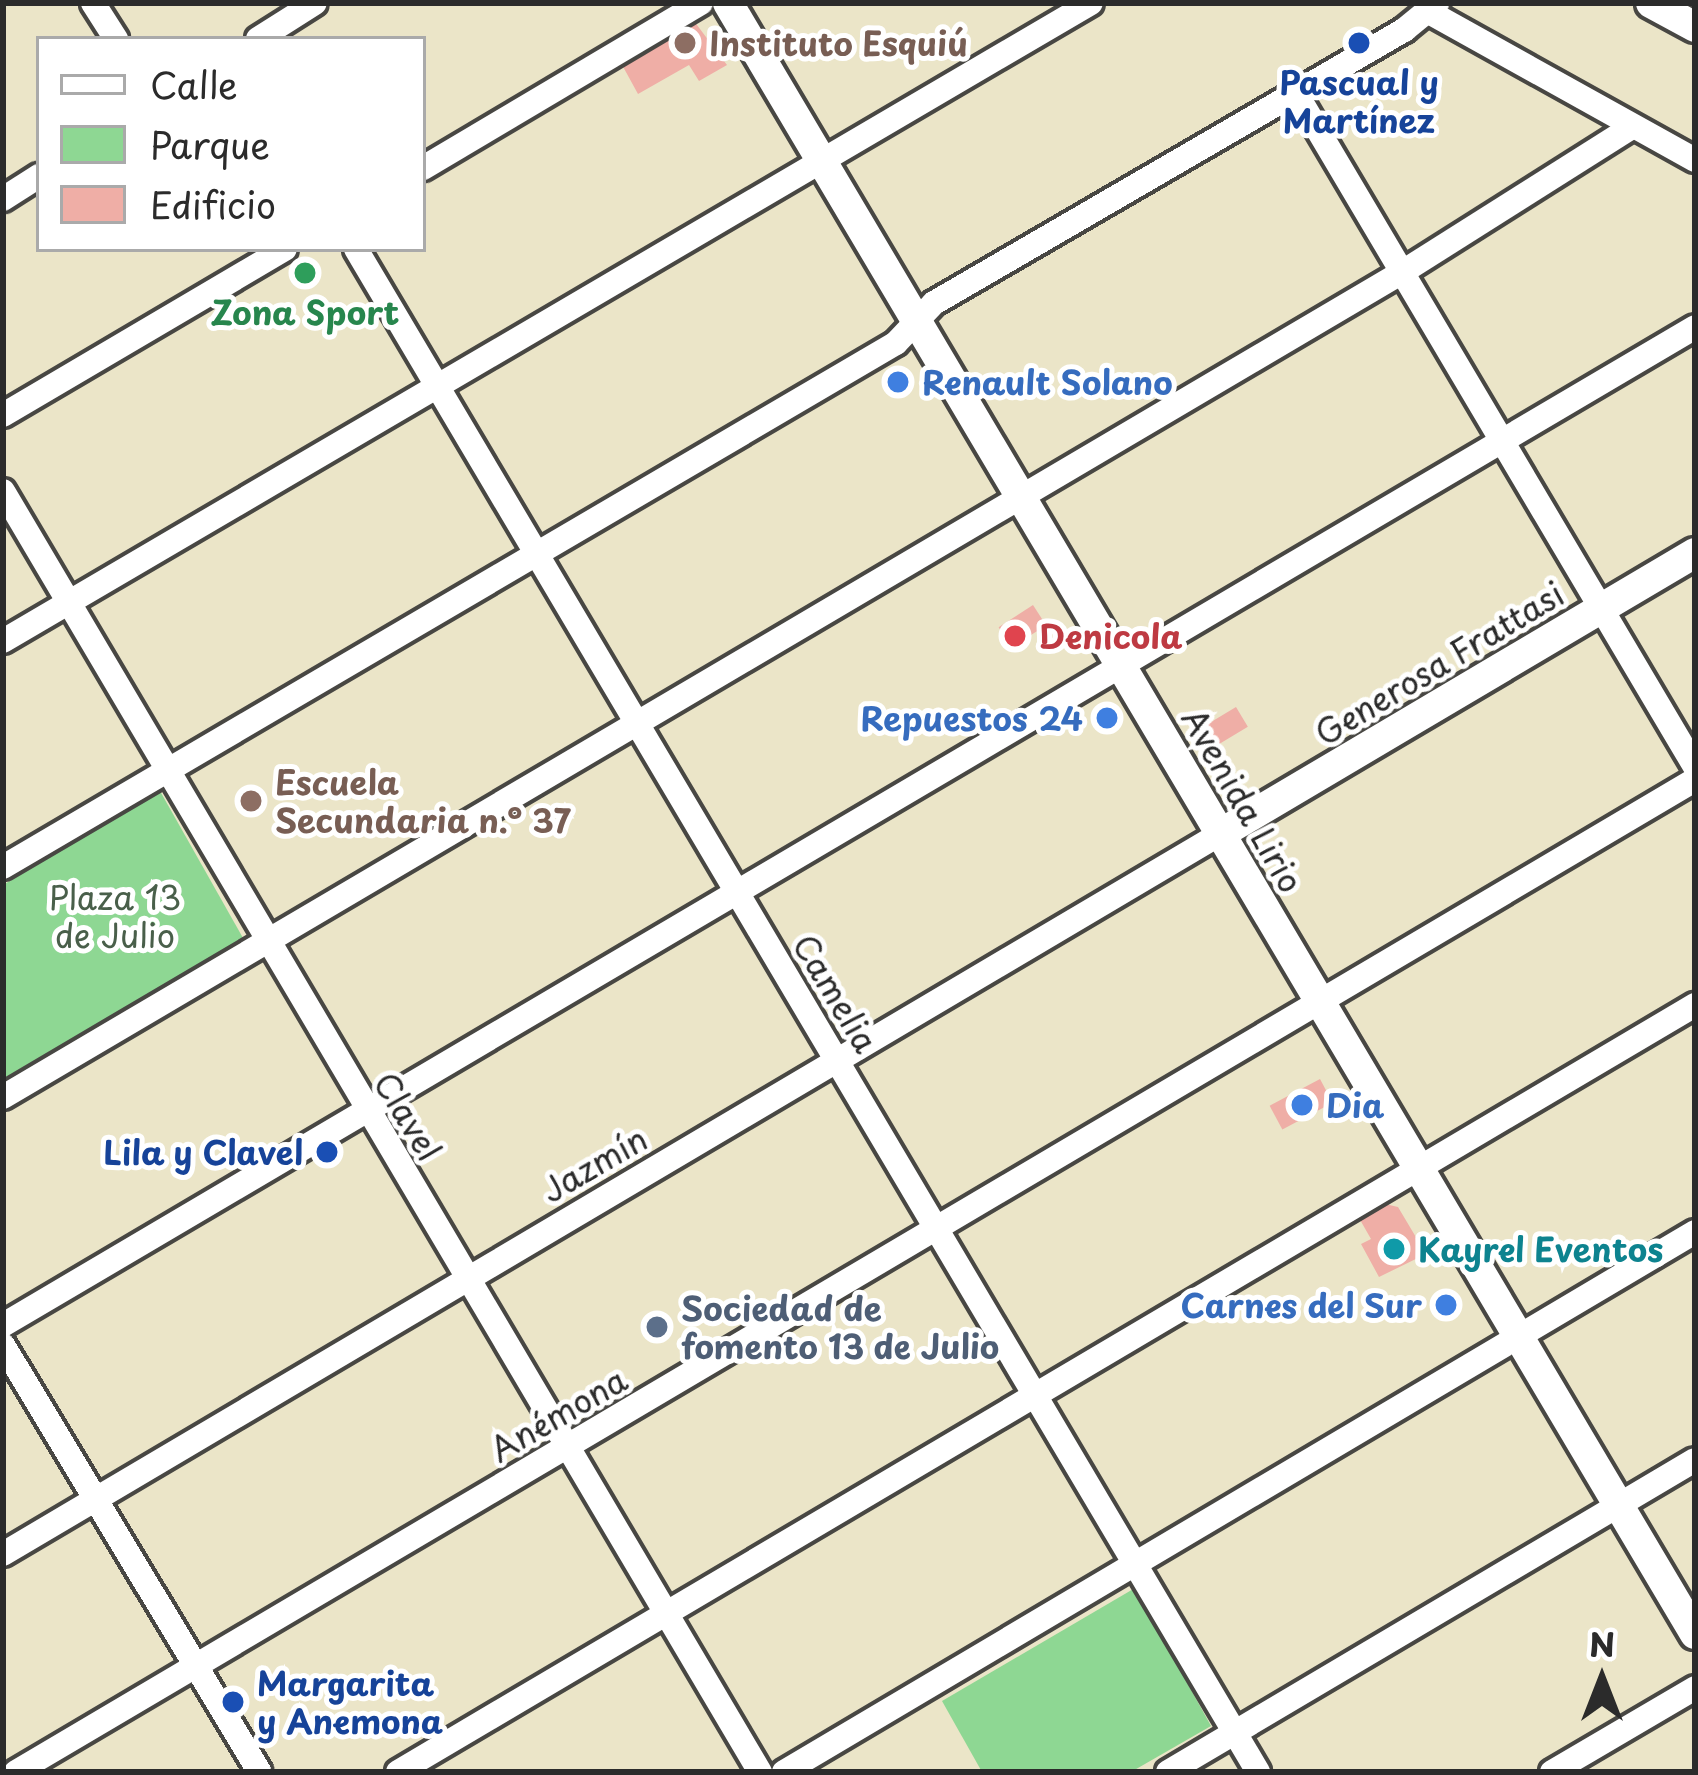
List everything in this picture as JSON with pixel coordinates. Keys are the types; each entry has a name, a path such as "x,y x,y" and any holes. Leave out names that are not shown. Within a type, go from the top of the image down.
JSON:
{"main road":[{"name":"Avenida Lirio","path":"728,3 1695,1634"},
{"path":"1652,3 1690,17"},
{"name":"Generosa Frattasi","path":"1220,834 1695,553"}],"street":[{"path":"93,3 114,36"},
{"path":"263,36 315,3"},
{"path":"426,166 700,3"},
{"path":"3,641 1091,3"},
{"path":"3,867 896,343 934,303 1296,93 1433,7 1633,128 1695,160"},
{"path":"1296,93 1695,767"},
{"path":"3,1097 1401,273 1633,128"},
{"path":"3,199 36,178"},
{"path":"3,416 281,252"},
{"name":"Camelia","path":"358,252 1258,1772"},
{"path":"3,1325 1695,327"},
{"name":"Clavel","path":"3,491 760,1772"},
{"name":"Anémona","path":"16,1772 1695,779"},
{"name":"Jazmín","path":"3,1554 1220,834"},
{"path":"398,1772 1695,1005"},
{"path":"784,1772 1695,1232"},
{"path":"3,1345 260,1772"},
{"path":"1168,1772 1695,1460"},
{"path":"1552,1772 1695,1688"}],"green space":[{"name":"Plaza 13 de Julio","path":"160,791 243,938 3,1079 3,885"},
{"path":"1135,1588 1211,1726 1131,1772 982,1772 942,1701"}],"building":[{"name":"Instituto Esquiú","path":"694,21 727,65 699,81 689,65 638,94 621,63"},
{"name":"Denicola","path":"1033,605 1046,625 1012,647 999,627"},
{"path":"1236,707 1248,727 1208,751 1196,731"},
{"name":"Dia","path":"1320,1079 1333,1103 1282,1130 1270,1106"},
{"name":"Kayrel Eventos","path":"1385,1204 1398,1207 1426,1254 1379,1277 1361,1244 1371,1239 1359,1218"}],"place":[{"name":"Instituto Esquiú","path":"685,43"},
{"name":"Pascual y Martínez","path":"1359,43"},
{"name":"Zona Sport","path":"305,273"},
{"name":"Renault Solano","path":"898,382"},
{"name":"Denicola","path":"1015,636"},
{"name":"Repuestos 24","path":"1107,718"},
{"name":"Escuela Secundaria n.° 37","path":"251,801"},
{"name":"Dia","path":"1302,1105"},
{"name":"Lila y Clavel","path":"327,1152"},
{"name":"Kayrel Eventos","path":"1394,1249"},
{"name":"Carnes del Sur","path":"1446,1305"},
{"name":"Sociedad de fomento 13 de Julio","path":"657,1327"},
{"name":"Margarita y Anemona","path":"233,1702"}]}
